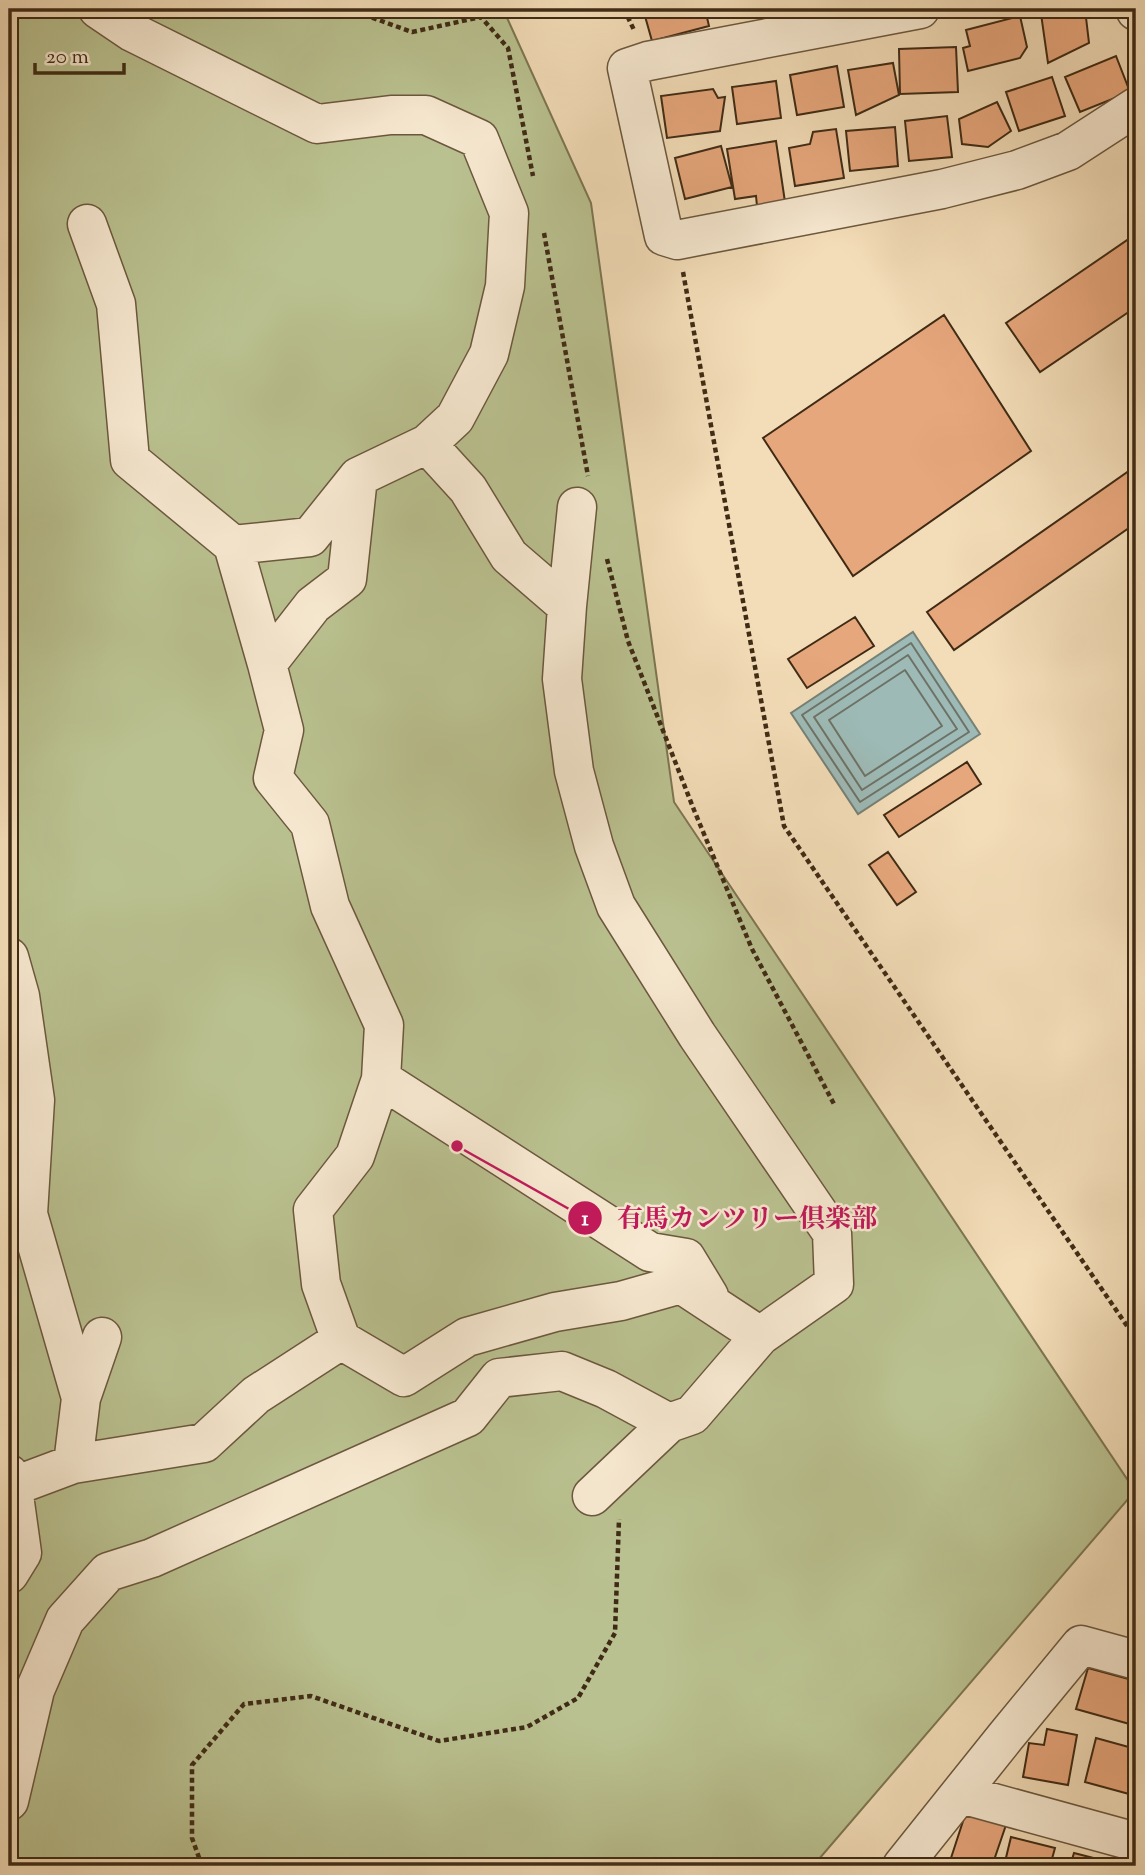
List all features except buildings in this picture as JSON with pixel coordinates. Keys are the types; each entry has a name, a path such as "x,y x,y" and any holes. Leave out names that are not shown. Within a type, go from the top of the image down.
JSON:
{"street":[{"path":"98,9 132,32 317,124 391,115 426,115 479,139 509,213 505,286 489,354 455,418 427,444 358,477 310,537 233,545"},
{"path":"920,9 648,61 627,68 664,236 677,240 942,189 1017,170 1068,151 1136,107"},
{"path":"87,224 116,304 130,460 233,545 284,730 273,778 310,824 330,906 384,1025 381,1079 355,1156 313,1210 321,1284 341,1340 404,1377 467,1337 555,1312 621,1301 681,1284 760,1336"},
{"path":"427,444 468,489 509,555 567,606"},
{"path":"267,664 313,605 347,579 358,477"},
{"path":"577,507 562,679 574,771 594,846 616,906 697,1035 832,1233 834,1284 760,1336 692,1415 669,1423 592,1496"},
{"path":"9,957 20,996 35,1100 28,1214 81,1398"},
{"path":"381,1079 650,1252 687,1258 716,1307"},
{"path":"74,1464 81,1398 102,1337"},
{"path":"9,1574 22,1553 10,1483 74,1464 204,1443 256,1395 341,1340"},
{"path":"9,1801 35,1690 65,1620 108,1572 152,1558 468,1416 499,1378 562,1371 606,1389 669,1423"},
{"path":"902,1866 1082,1645 1136,1660"},
{"path":"961,1794 1136,1842"}],"path":[{"path":"677,240 784,826 1136,1339"},
{"path":"202,1866 192,1838 192,1765 244,1704 311,1696 439,1741 527,1727 578,1698 615,1633 621,1469"}],"green space":[{"path":"9,9 503,9 591,203 674,802 1135,1491 813,1866 9,1866"}],"water":[{"path":"913,632 980,734 858,814 791,713"}],"place":[{"name":"有馬カンツリー倶楽部","path":"457,1146"}]}
